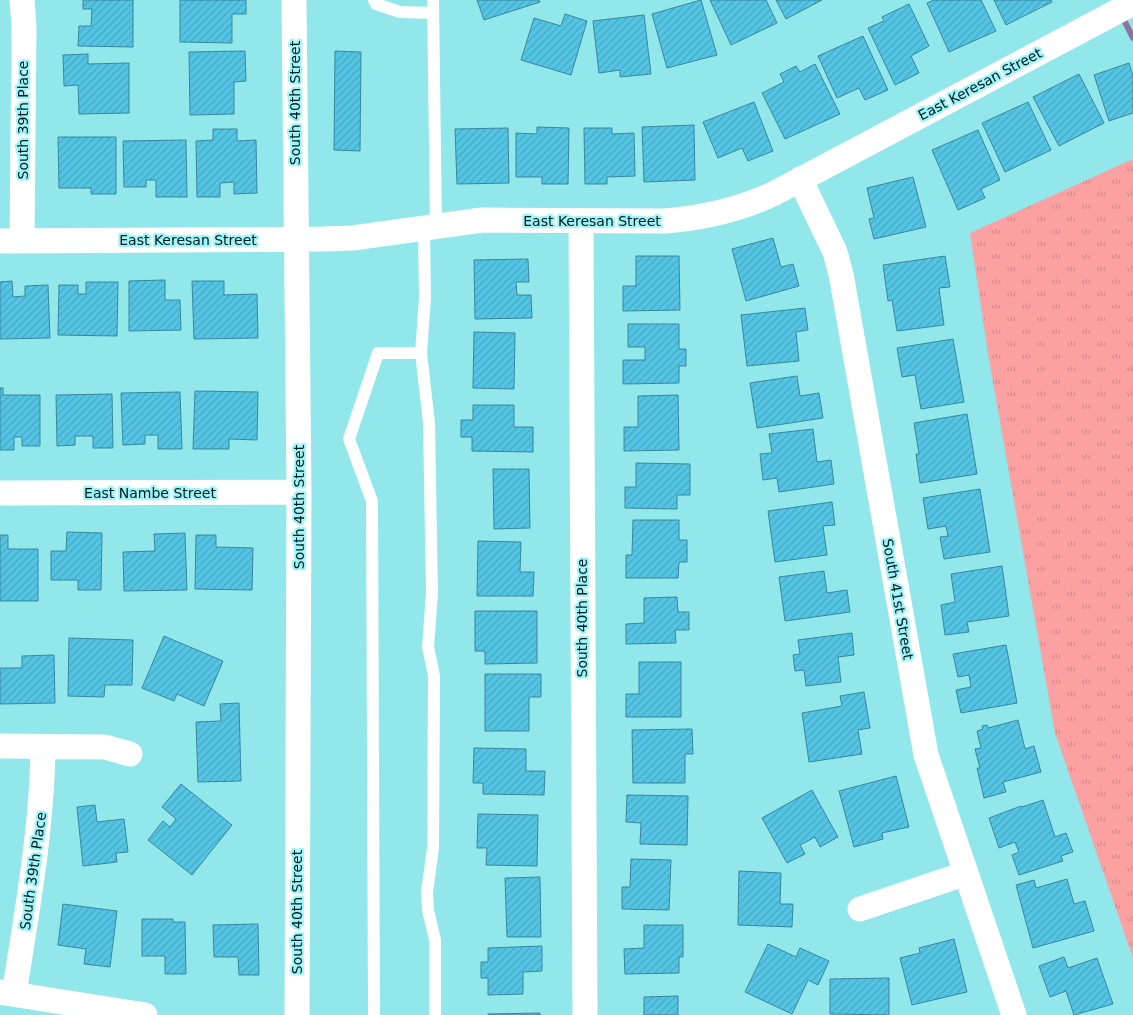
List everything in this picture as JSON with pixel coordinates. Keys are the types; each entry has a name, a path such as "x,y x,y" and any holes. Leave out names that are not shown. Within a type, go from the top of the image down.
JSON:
{"street":[{"name":"South 39th Place","path":"11,241 24,27 22,0"},
{"name":"South 40th Street","path":"294,0 299,492 297,1015"},
{"name":"East Keresan Street","path":"11,241 353,238 482,220 693,219 722,213 753,203 800,179 1133,3"},
{"name":"South 41st Street","path":"800,179 836,252 841,274 926,755 964,874 1014,1015"},
{"name":"South 40th Place","path":"581,221 585,1015"},
{"name":"East Nambe Street","path":"0,493 299,492"},
{"path":"0,746 104,746 130,754"},
{"name":"South 39th Place","path":"7,993 38,837 42,801 44,746"},
{"path":"860,909 964,874"},
{"path":"7,993 145,1015"}],"lane":[{"path":"374,0 376,4 400,12 433,6 430,227 421,353 429,423 432,593 428,647 434,676 433,848 428,910 435,940 435,1015"},
{"path":"374,1015 372,501 349,438 378,353 421,353"}],"green space":[{"path":"1133,159 1133,958 1055,733 988,354 970,233"}],"building":[{"path":"83,0 133,0 133,47 78,46 79,26 91,26 92,9 83,9"},
{"path":"180,0 246,0 246,14 232,14 232,43 180,42"},
{"path":"477,0 539,0 540,2 484,20"},
{"path":"701,0 717,55 667,68 652,14"},
{"path":"710,0 766,0 777,23 731,45"},
{"path":"776,0 822,0 786,19"},
{"path":"934,0 981,0 996,31 949,52 927,3"},
{"path":"994,0 1051,0 1052,2 1006,25"},
{"path":"909,4 929,46 911,56 919,73 895,85 868,28 884,21 882,17"},
{"path":"565,14 587,21 571,75 521,60 534,18 561,26"},
{"path":"644,15 651,74 620,77 620,70 599,73 593,21"},
{"path":"863,36 888,90 865,100 859,88 837,98 818,56"},
{"path":"245,51 246,81 234,82 234,114 190,115 189,52"},
{"path":"335,51 361,52 360,151 334,150"},
{"path":"88,54 88,64 129,63 129,113 79,114 78,85 64,86 63,55"},
{"path":"1129,63 1133,76 1133,113 1109,121 1094,75"},
{"path":"815,64 840,114 785,139 762,93 784,82 780,74 796,66 800,72"},
{"path":"1079,74 1104,123 1059,146 1033,97"},
{"path":"754,102 773,151 748,161 742,148 718,158 703,122"},
{"path":"1028,102 1051,150 1005,172 982,123"},
{"path":"694,125 695,180 644,182 642,127"},
{"path":"537,127 569,128 568,184 542,184 542,177 516,177 516,133 537,134"},
{"path":"508,128 509,183 457,184 455,129"},
{"path":"584,128 612,128 612,134 634,133 635,176 607,177 607,184 585,184"},
{"path":"213,129 237,129 237,141 256,140 257,193 234,194 234,182 220,183 220,197 197,197 196,141 213,140"},
{"path":"978,130 1000,180 981,189 985,198 958,210 932,150"},
{"path":"58,137 116,137 116,194 91,194 91,188 59,188"},
{"path":"186,140 187,197 156,197 156,180 146,180 146,187 124,187 123,141"},
{"path":"913,177 926,227 874,239 869,219 874,218 867,188"},
{"path":"773,238 781,267 793,264 799,286 746,301 732,249"},
{"path":"636,256 679,256 680,310 623,311 623,286 636,286"},
{"path":"945,256 950,287 939,288 944,325 897,331 892,300 888,301 883,265"},
{"path":"528,259 529,282 516,282 517,295 531,295 532,318 475,319 474,260"},
{"path":"165,280 165,300 180,300 181,330 129,331 129,281"},
{"path":"12,281 13,297 25,296 25,286 48,285 50,338 0,339 0,282"},
{"path":"192,281 224,281 224,295 257,294 258,338 194,339"},
{"path":"86,282 118,282 117,336 58,335 59,285 78,285 78,294 86,294"},
{"path":"805,308 808,330 796,332 799,361 747,366 741,315"},
{"path":"628,324 679,324 679,349 686,349 686,366 679,366 679,383 623,384 623,360 645,360 645,347 628,347"},
{"path":"474,332 515,333 514,389 473,388"},
{"path":"953,339 964,402 921,409 915,375 902,377 897,348"},
{"path":"797,376 800,396 819,393 823,418 757,428 750,383"},
{"path":"0,388 3,388 3,395 40,395 40,446 22,446 22,437 14,437 14,450 0,450"},
{"path":"195,391 258,392 257,440 229,439 229,449 193,449"},
{"path":"180,392 182,449 158,449 158,435 145,435 145,444 123,445 121,393"},
{"path":"112,394 113,448 93,448 93,436 75,436 75,445 57,446 56,395"},
{"path":"678,395 679,450 624,451 624,427 638,427 638,396"},
{"path":"473,405 514,405 514,427 533,427 533,452 472,451 472,437 461,437 461,420 473,420"},
{"path":"967,414 977,474 920,483 916,454 919,454 914,423"},
{"path":"813,429 817,462 831,460 834,484 779,492 777,478 763,480 760,454 772,453 769,434"},
{"path":"636,463 690,464 690,495 677,495 677,509 625,508 625,487 636,487"},
{"path":"493,469 529,469 530,528 494,529"},
{"path":"980,489 990,552 944,559 940,537 948,536 946,526 928,529 923,498"},
{"path":"832,502 835,525 823,526 827,555 775,562 768,511"},
{"path":"633,520 679,520 679,540 687,540 687,562 679,562 678,578 626,578 626,555 632,555"},
{"path":"67,532 102,533 101,590 78,590 78,580 51,580 51,551 66,551"},
{"path":"185,533 187,590 124,591 123,552 155,551 154,534"},
{"path":"0,535 8,535 8,549 38,549 38,601 0,601"},
{"path":"196,535 216,535 216,547 253,548 252,590 195,589"},
{"path":"478,541 521,542 520,572 534,572 533,596 477,596"},
{"path":"1002,566 1009,616 967,622 969,632 945,635 941,605 955,602 951,574"},
{"path":"824,571 827,593 847,590 850,612 785,621 779,577"},
{"path":"677,597 678,612 689,612 689,630 675,630 676,643 626,644 626,624 644,623 644,598"},
{"path":"475,611 537,611 537,663 485,664 485,651 475,651"},
{"path":"852,633 854,655 838,657 841,682 806,686 804,670 795,671 793,655 800,654 798,640"},
{"path":"164,636 223,661 204,706 177,694 174,701 142,688"},
{"path":"69,638 133,640 132,685 105,685 104,697 68,696"},
{"path":"1006,645 1017,703 961,713 956,690 971,687 969,675 958,677 953,654"},
{"path":"54,655 55,703 0,704 0,668 22,668 22,656"},
{"path":"639,662 681,662 681,717 626,717 626,694 639,694"},
{"path":"485,674 541,674 541,697 529,697 529,731 485,731"},
{"path":"864,692 870,728 858,730 862,754 809,762 802,713 842,706 840,696"},
{"path":"239,703 241,781 198,782 196,722 221,721 220,704"},
{"path":"1018,720 1025,749 1034,746 1041,772 1003,782 1006,792 984,798 975,749 981,748 977,731 983,729 982,726 987,725 988,728"},
{"path":"692,729 693,754 685,754 685,783 633,783 632,730"},
{"path":"474,748 526,749 526,771 545,771 544,795 483,794 483,783 473,783"},
{"path":"896,776 909,827 882,833 883,839 854,847 839,791"},
{"path":"181,784 232,825 192,875 148,840 163,821 170,827 176,819 162,807"},
{"path":"812,790 838,837 820,847 815,837 800,845 805,854 787,863 762,818"},
{"path":"627,795 688,796 687,845 640,844 641,823 626,822"},
{"path":"1043,800 1055,837 1066,833 1073,852 1061,856 1063,861 1019,875 1012,855 1019,852 1015,842 999,848 989,818"},
{"path":"95,805 97,822 124,819 128,852 116,853 117,862 83,866 77,807"},
{"path":"478,814 538,815 537,866 486,865 487,848 477,848"},
{"path":"631,859 671,860 669,910 622,909 622,887 630,887"},
{"path":"739,871 781,873 780,904 793,904 792,927 738,925"},
{"path":"540,877 541,937 507,937 505,878"},
{"path":"1067,879 1074,904 1085,901 1094,931 1033,948 1016,885 1034,880 1036,888"},
{"path":"63,904 117,911 110,967 84,964 86,949 58,945"},
{"path":"142,919 173,919 173,922 185,922 186,974 165,974 165,956 142,956"},
{"path":"258,924 259,975 239,975 238,957 214,957 213,925"},
{"path":"644,925 683,925 683,957 679,957 679,973 625,974 624,949 644,948"},
{"path":"954,939 967,992 912,1005 900,958 920,953 919,948"},
{"path":"768,944 796,957 800,948 829,961 818,985 808,980 792,1014 745,992"},
{"path":"542,946 542,971 523,972 523,994 488,995 488,978 481,978 481,962 488,962 488,948"},
{"path":"1064,957 1068,968 1097,958 1113,1004 1074,1015 1066,991 1050,997 1039,966"},
{"path":"889,978 889,1015 830,1014 830,979"},
{"path":"678,996 678,1015 644,1015 644,997"},
{"path":"540,1013 540,1015 488,1015 488,1014"}],"waterway":[{"path":"1122,16 1133,38"}]}
